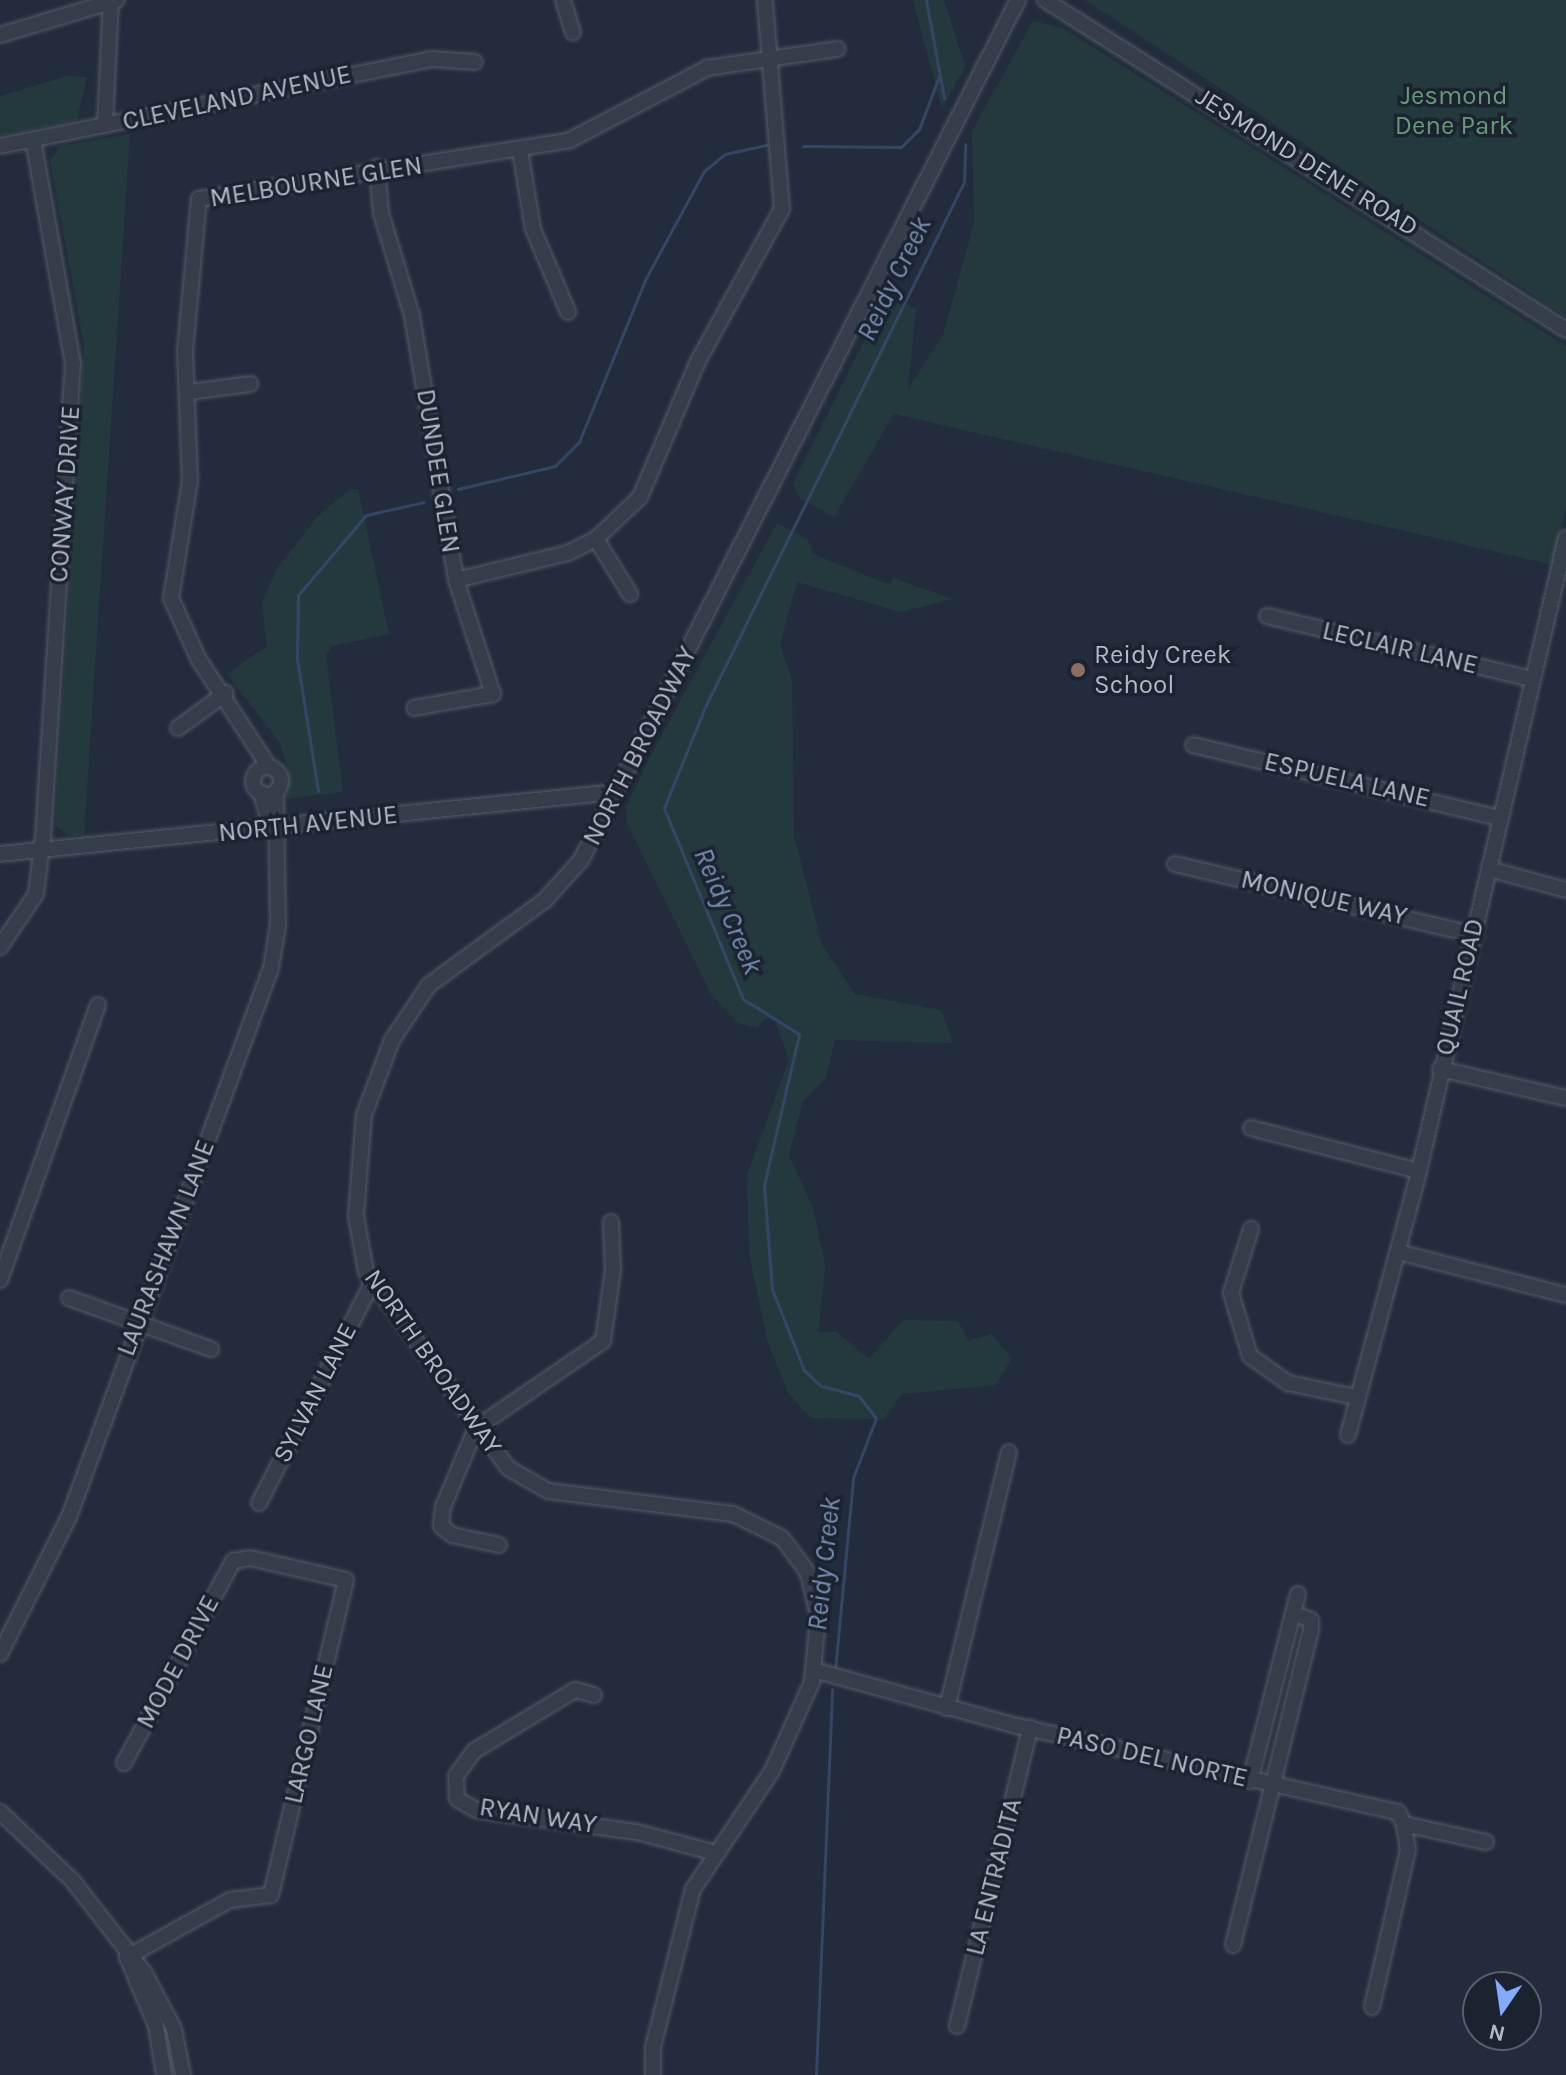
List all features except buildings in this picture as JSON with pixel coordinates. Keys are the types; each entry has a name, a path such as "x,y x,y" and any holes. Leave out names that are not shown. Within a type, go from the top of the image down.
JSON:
{"street":[{"path":"0,35 113,0 105,125"},
{"path":"563,0 573,33"},
{"path":"456,580 568,553 596,539 640,497 698,361 782,209 765,0"},
{"name":"NORTH BROADWAY","path":"653,2075 680,1927 716,1853 785,1746 814,1670 818,1616 808,1573 782,1538 733,1514 548,1491 508,1468 372,1283 358,1241 357,1167 364,1115 392,1040 437,978 563,882 616,792 1018,0"},
{"name":"JESMOND DENE ROAD","path":"1045,0 1566,330"},
{"name":"MELBOURNE GLEN","path":"268,792 281,779 263,768 255,743 226,693 198,658 171,598 190,481 190,392 185,352 199,199 377,167 520,150 602,128 707,68 838,49"},
{"name":"CLEVELAND AVENUE","path":"0,146 431,59 475,62"},
{"name":"CONWAY DRIVE","path":"0,947 36,894 73,364 33,140"},
{"path":"520,150 536,239 568,312"},
{"name":"DUNDEE GLEN","path":"377,167 381,213 420,361 456,580 493,694 414,708"},
{"path":"190,392 250,384"},
{"name":"QUAIL ROAD","path":"1348,1435 1419,1171 1440,1069 1566,538"},
{"path":"596,539 630,594"},
{"name":"LECLAIR LANE","path":"1267,616 1532,679"},
{"path":"178,728 226,693"},
{"name":"ESPUELA LANE","path":"1193,745 1500,818"},
{"name":"MELBOURNE GLEN","path":"263,768 253,781 268,792 271,829"},
{"name":"NORTH AVENUE","path":"0,854 616,792"},
{"name":"LAURASHAWN LANE","path":"0,1654 69,1517 138,1322 271,968 278,925 271,829"},
{"name":"MONIQUE WAY","path":"1175,864 1472,934"},
{"path":"1489,869 1566,890"},
{"path":"1,1276 98,1005"},
{"path":"1440,1069 1566,1098"},
{"path":"1251,1128 1419,1171"},
{"path":"499,1545 441,1526 476,1428 603,1341 613,1270 611,1222"},
{"path":"1251,1229 1231,1293 1250,1356 1288,1383 1356,1397"},
{"path":"1398,1252 1566,1295"},
{"name":"SYLVAN LANE","path":"259,1503 372,1283"},
{"path":"69,1298 211,1349"},
{"path":"947,1708 1009,1452"},
{"name":"LARGO LANE","path":"127,1957 230,1900 271,1895 346,1580 250,1558 233,1561"},
{"name":"MODE DRIVE","path":"124,1763 233,1561"},
{"path":"1250,1781 1298,1594"},
{"path":"1233,1945 1311,1630 1311,1620 1293,1613"},
{"name":"PASO DEL NORTE","path":"814,1670 947,1708 1271,1786 1398,1812 1404,1824 1486,1842"},
{"name":"RYAN WAY","path":"594,1695 575,1690 474,1751 456,1776 457,1799 476,1810 575,1821 716,1853"},
{"name":"LA ENTRADITA","path":"957,2026 1030,1728"},
{"path":"0,1812 72,1880 127,1957 158,1992 183,2075"},
{"path":"1372,2007 1408,1850 1404,1824"},
{"path":"127,1957 156,2026 164,2075"}],"green space":[{"path":"913,0 944,0 965,66 942,109"},
{"name":"Jesmond Dene Park","path":"1085,0 1566,0 1566,317 1241,102"},
{"path":"1033,21 1063,28 1566,346 1566,506 1553,565 894,414 834,517 801,499 793,484 887,295 916,309 908,389 943,335 974,223 972,131"},
{"path":"67,76 87,77 77,120 0,136 0,96"},
{"path":"130,134 84,835 69,836 55,825 84,346 50,161 60,146"},
{"path":"350,489 358,489 389,634 332,646 326,655 343,792 285,799 289,775 280,743 227,674 267,646 262,604 276,570 317,517"},
{"path":"777,523 808,540 813,554 890,585 893,578 953,599 901,612 797,582 780,644 792,681 794,836 822,944 855,994 941,1010 953,1043 835,1040 826,1078 803,1101 789,1155 813,1208 825,1264 819,1332 837,1332 869,1359 903,1320 958,1321 968,1340 992,1334 1012,1359 995,1385 902,1394 884,1419 811,1418 788,1393 767,1340 749,1253 747,1175 789,1060 775,1021 766,1018 757,1028 738,1023 711,994 627,823 626,807 649,758"}],"waterway":[{"name":"Reidy Creek","path":"926,0 944,98"},
{"path":"803,146 901,147 919,129 940,74"},
{"name":"Reidy Creek","path":"835,1670 853,1478 876,1418 859,1396 821,1386 804,1370 772,1289 764,1185 799,1034 743,999 664,808 705,707 964,182 965,144"},
{"path":"458,489 555,466 579,442 645,280 704,171 725,154 766,145"},
{"path":"318,791 297,659 298,595 366,515 424,502"},
{"name":"Reidy Creek","path":"816,2075 832,1689"}],"place":[{"name":"Reidy Creek School","path":"1078,670"}]}
